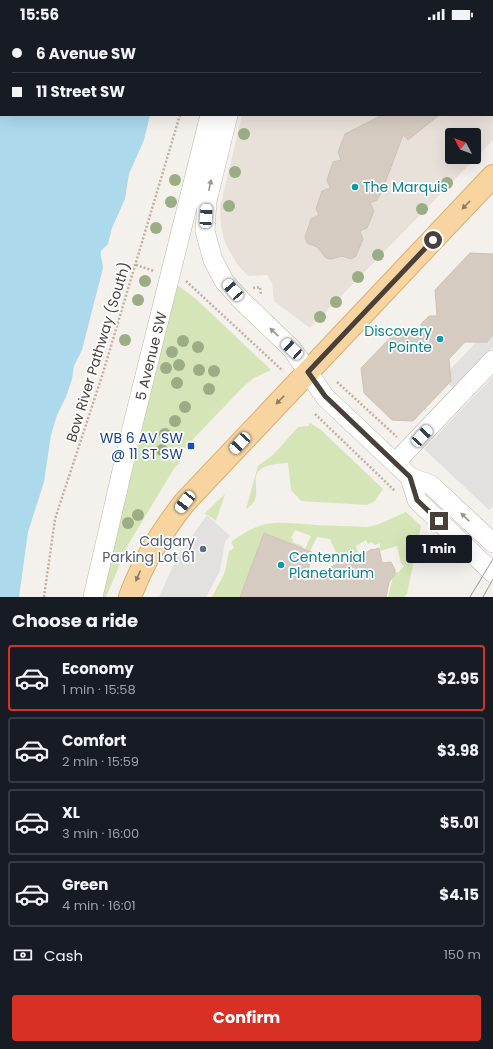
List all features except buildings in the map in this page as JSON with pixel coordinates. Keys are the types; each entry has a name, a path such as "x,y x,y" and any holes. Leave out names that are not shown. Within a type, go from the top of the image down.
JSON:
{"main road":[{"path":"130,597 138,575 162,532 185,502 493,176"}],"street":[{"name":"5 Avenue SW","path":"93,597 130,436 210,116"},
{"path":"228,116 207,201 206,231 213,260 224,281 241,300 292,349 325,396 410,477 431,484 493,544"},
{"path":"396,463 493,360"},
{"path":"410,477 417,500 492,571"}],"path":[{"name":"Bow River Pathway (South)","path":"44,597 55,519 100,383 180,116"},
{"path":"136,265 156,272"},
{"path":"184,280 282,370"},
{"path":"316,415 398,494"}],"shaded area":[{"name":"The Marquis","path":"242,116 493,116 493,140 481,152 481,128 445,128 445,164 470,164 310,328 274,301 272,283 267,275 248,276 237,264 225,243 221,226 220,208"},
{"path":"493,325 493,347 453,388 442,378"},
{"path":"493,376 493,506 489,510 424,449"},
{"name":"Calgary Parking Lot 61","path":"207,515 230,536 225,541 220,571 206,597 159,597 177,557"}],"green space":[{"path":"176,284 196,299 271,370 254,378 244,386 176,457 181,462 175,467 129,543 106,597 100,597"},
{"path":"310,423 321,430 383,489 375,501 367,505 301,501 291,490 288,463 271,465 261,469 257,474 256,496 253,503 246,509 258,466 274,454 298,427 308,426"},
{"path":"225,494 216,521 204,514"},
{"path":"406,512 421,526 407,594 404,597 388,597 394,573 399,572 404,566 401,563 397,546 380,551 380,543 375,545 372,542 368,544 366,540 356,546 359,555 351,560 344,554 338,557 330,539 317,537 310,551 305,549 311,536 295,530 291,538 293,539 292,542 303,546 302,548 264,533 240,597 212,597 225,572 229,551 234,548 231,542 252,529 271,523 368,527 379,524"}],"water":[{"path":"0,116 150,116 144,140 129,174 125,199 112,228 108,244 101,251 103,268 82,350 74,366 72,379 66,397 57,415 51,435 44,482 28,532 19,597 0,597"}],"tram line":[{"path":"470,597 493,559"},
{"path":"483,597 493,579"}],"place":[{"name":"The Marquis","path":"355,187"},
{"name":"Discovery Pointe","path":"440,339"},
{"name":"WB 6 AV SW @ 11 ST SW","path":"191,446"},
{"name":"Calgary Parking Lot 61","path":"203,549"},
{"name":"Centennial Planetarium","path":"281,565"}],"route":[{"path":"433,240 308,372 325,396 410,477 417,500 439,521"}]}
